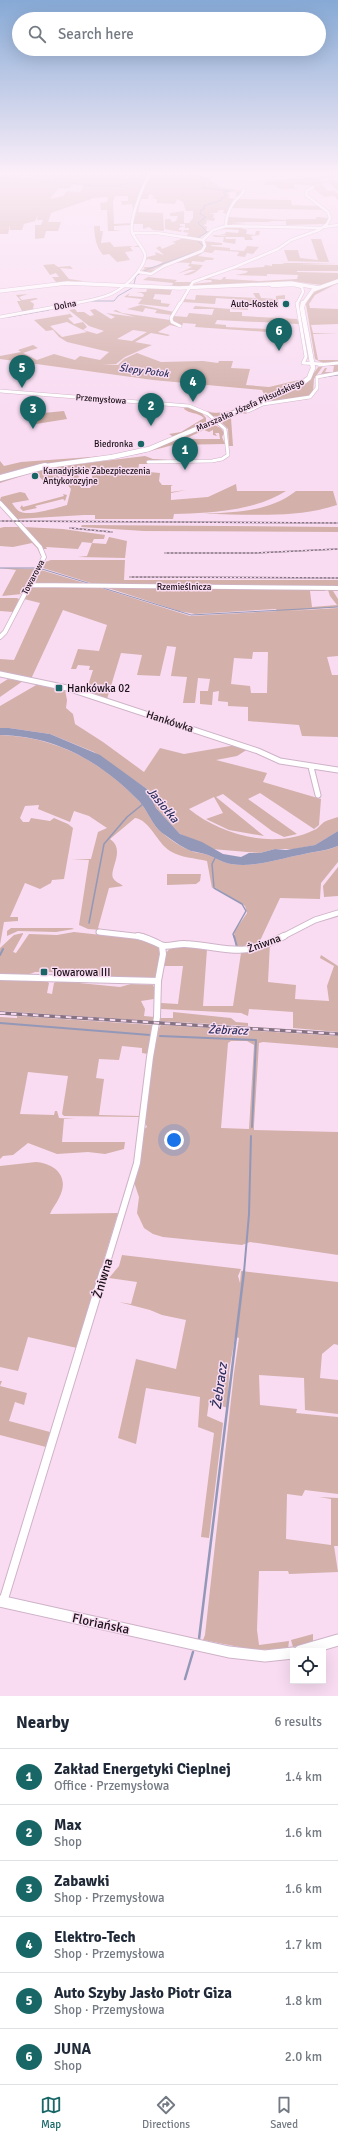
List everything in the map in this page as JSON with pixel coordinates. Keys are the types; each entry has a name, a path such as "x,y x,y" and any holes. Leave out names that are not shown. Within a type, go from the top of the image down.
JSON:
{"main road":[{"path":"189,288 290,282 319,288 338,282"},
{"path":"0,291 58,284 189,288 296,283 312,287 338,282"},
{"path":"306,325 305,302 319,288 327,284"},
{"path":"312,287 304,298 302,304 313,366"},
{"name":"Marszałka Józefa Piłsudskiego","path":"0,478 37,466 139,452 300,385 309,378 313,366"}],"street":[{"path":"145,254 145,261 140,273 151,274 164,266 194,254"},
{"path":"180,326 172,322 171,318 189,288 196,280 268,254"},
{"name":"Dolna","path":"0,318 109,296 119,291 124,285 140,273"},
{"path":"269,284 272,286 294,285 302,287 303,292 298,300 297,307 306,357 303,360 303,363 313,366 336,363"},
{"path":"313,366 336,363"},
{"path":"248,411 263,404 310,397 317,388 317,376 338,373"},
{"name":"Przemysłowa","path":"0,391 184,405 202,411 226,431 228,455 222,459 212,462 148,462"},
{"name":"Towarowa","path":"0,503 42,552 42,562 5,632 0,637"},
{"name":"Rzemieślnicza","path":"30,585 338,588"},
{"name":"Hankówka","path":"0,674 73,690 206,733 258,751 280,761 311,768 338,770"},
{"path":"311,768 318,795"},
{"name":"Żniwna","path":"2,1602 137,1163 150,1056 157,1017 158,981 163,954 162,946 178,943 227,950 251,950 306,924 325,916 338,913"},
{"path":"99,932 149,938 162,946"},
{"path":"2,977 158,981"},
{"name":"Floriańska","path":"2,1602 251,1655 276,1656 290,1654"},
{"path":"310,1648 338,1640"}],"shaded area":[{"path":"109,254 126,254 130,260 117,262"},
{"path":"156,254 164,255 163,254 201,254 198,256 214,258 213,260 206,260 203,262 192,261 191,264 203,265 190,275 183,275 196,270 189,270 177,274 192,267 188,266 190,263 184,262 161,266 151,270 157,269 149,274 140,272 145,268 143,267 155,267 163,262 148,259 145,261 147,257"},
{"path":"238,254 246,254 245,257 237,256"},
{"path":"286,254 299,254 300,258 318,260 316,254 326,254 329,262 278,261 288,261"},
{"path":"282,263 338,263 296,264 338,265 338,271 297,272 338,273 338,280 321,285 291,281 199,286 192,284 212,282 211,280 197,280 206,278 221,280 224,277 226,277 225,279 260,281 297,279 298,275 235,275 246,273 248,271 231,269 285,264"},
{"path":"54,264 58,267 70,266 73,269 60,268 69,279 83,281 56,282 52,277 59,277 56,273 50,275 43,265"},
{"path":"148,277 177,280 175,282 192,282 190,286 172,286 173,283 143,280"},
{"path":"338,283 315,295 309,304 310,308 338,309 338,324 311,325 313,333 338,334 313,334 318,360 338,360 338,362 326,362 335,363 321,362 315,359 306,304 311,295 319,289"},
{"path":"137,288 187,290 172,290 170,295 155,294 153,299 161,300 161,303 170,304 168,307 138,304 142,299 124,297 130,293 128,296 143,297 144,295 142,293 136,292 146,292 147,289"},
{"path":"253,293 259,293 261,298 276,299 276,296 285,295 285,299 278,299 279,307 248,307 248,310 231,309 232,306 247,306 247,300 216,298 215,304 183,302 186,296 185,299 195,300 196,295 256,298"},
{"path":"28,294 19,297 22,300 38,299 30,301 34,304 33,308 35,310 23,313 17,301 21,301 16,295"},
{"path":"141,305 174,312 172,315 155,313 157,310 145,308 143,312 127,309"},
{"path":"195,306 230,309 230,312 242,312 242,316 297,319 299,324 217,320 215,324 226,325 226,327 267,329 267,332 195,327 196,324 183,323 182,326 173,322 173,316 187,317 189,313 212,315 214,309 193,309"},
{"path":"64,307 73,317 68,318 74,324 83,322 87,327 83,330 97,334 104,331 89,326 69,310 75,309 77,312 84,312 90,316 94,315 90,310 95,309 111,319 115,317 106,313 135,317 113,311 116,310 122,313 170,320 179,327 170,325 158,332 170,335 168,336 151,333 135,342 152,345 125,357 116,364 102,364 118,365 124,359 137,353 161,362 203,361 218,363 219,361 233,361 231,368 250,369 246,385 269,387 303,379 302,380 309,374 299,383 218,417 213,416 207,411 221,413 244,406 265,396 262,390 153,380 0,359 0,356 21,352 18,350 33,345 38,348 23,353 37,360 54,354 75,360 80,356 100,360 109,352 67,342 59,337 53,330 46,331 34,320 70,314","holes":["67,322 87,332 62,337 50,326","133,330 147,332 132,341 117,339"]},
{"path":"338,364 338,372 321,374 325,368 327,368 325,372 333,372 334,366 323,366 314,379 313,392 308,396 259,405 245,412 247,414 242,413 231,418 233,446 229,446 228,429 222,423 227,418 308,381 319,366"},
{"path":"185,407 200,411 206,418 206,422 209,421 174,437 169,434 181,432 204,418 186,411 184,409"},
{"path":"64,411 67,419 36,424 33,414"},
{"path":"210,425 220,427 224,433 222,437 225,444 173,445 135,455","holes":["204,430 209,432 213,430 213,435 217,436 215,433 219,433 220,439 185,439"]},
{"path":"104,456 36,465 0,476 3,474 0,475 0,461 4,466 21,462"},
{"path":"145,456 153,459 169,459 155,460 154,464 139,464 138,471 160,473 159,481 162,485 173,485 171,486 171,492 186,490 171,493 171,500 208,497 236,484 237,491 286,491 274,498 246,507 217,512 174,514 173,519 95,519 95,515 84,515 17,519 0,500 1,497 20,492 25,493 29,500 12,503 18,511 25,513 43,511 67,505 71,489 64,480 66,479 69,482 73,481 73,479 69,476 62,476 55,467","holes":["78,471 95,471 92,475 93,484 90,488 81,488 81,484 77,484 79,479"]},
{"path":"52,466 60,479 58,482 47,484 34,472 0,483 0,480"},
{"path":"296,491 333,491 337,505 288,514 204,514 252,510 275,503"},
{"path":"63,494 67,495 65,501 63,499 35,506 37,508 23,511 20,508 22,505 23,507 64,496"},
{"path":"82,525 338,527 338,532 144,531 81,527"},
{"path":"0,527 21,527 39,549 41,556 37,548 32,543 13,547 0,546 0,528 4,528"},
{"path":"24,527 63,529 105,535 104,539 94,539 92,543 82,542 78,549 46,547 47,549 43,549"},
{"path":"109,537 127,541 125,558 78,557 87,556 92,543 106,544"},
{"path":"51,560 125,560 124,580 338,580 338,586 97,585 43,568 45,562"},
{"path":"0,568 37,569 22,594 2,596 16,570"},
{"path":"41,570 91,585 37,584 35,581"},
{"path":"101,588 190,616 277,611 276,609 195,614 179,611 108,588 325,590 310,591 312,607 337,605 330,596 328,590 338,589 338,591 333,591 338,599 338,607 288,611 338,608 338,656 327,657 332,675 338,675 338,737 302,736 299,725 248,721 248,707 228,706 228,702 218,701 219,691 213,692 212,705 200,704 200,691 208,691 210,679 198,678 195,703 183,703 187,677 171,676 176,647 167,646 160,676 137,675 142,655 121,653 107,699 86,692 93,670 89,670 90,666 78,665 76,669 71,669 78,649 99,651 107,625 63,610 31,679 0,673 0,659 14,660 40,603 24,599 29,589","holes":["253,652 268,652 267,693 251,693 250,686 231,684 234,658 252,659"]},
{"path":"0,598 19,599 13,612 0,611"},
{"path":"8,679 23,681 0,697 0,684"},
{"path":"38,684 65,690 67,700 66,708 73,714 75,724 103,742 144,772 160,748 184,754 236,745 248,749 237,756 216,760 267,773 263,782 321,799 319,825 314,829 260,793 248,799 297,834 284,837 272,831 223,794 216,797 264,836 229,830 206,819 223,813 214,797 189,809 216,826 248,837 282,839 298,836 318,828 324,822 338,817 338,831 315,845 295,849 275,849 260,853 212,849 180,834 156,808 147,789 94,752 50,734 0,728 0,706"},
{"path":"0,735 21,737 59,746 93,763 109,774 139,801 155,826 162,833 191,851 206,854 222,862 248,865 338,846 338,862 321,883 320,899 280,898 258,945 236,948 234,932 247,913 245,906 214,887 212,888 207,861 183,856 170,851 161,843 145,823 135,818 110,839 115,843 117,848 112,874 113,878 123,886 109,888 98,928 101,930 88,929 79,925 89,860 71,859 91,859 98,832 107,828 89,816 74,811 70,822 38,809 39,805 25,806 20,818 23,822 29,822 31,818 50,821 54,818 68,824 73,828 64,879 52,880 51,883 40,889 25,883 10,917 18,917 18,921 4,922 0,945"},
{"path":"338,867 338,896 324,897 323,886"},
{"path":"167,874 201,874 200,881 196,884 167,885"},
{"path":"11,928 74,929 56,932 18,931 7,936 7,931"},
{"path":"74,932 146,940 161,948 156,978 72,976 51,972 35,972 25,976 0,974 0,948 14,935 23,933 13,952 16,953 29,934 57,935"},
{"path":"270,943 268,982 296,985 295,999 329,1001 327,986 334,966 320,958 321,955 338,966 338,1032 293,1028 293,1012 249,1009 248,1016 241,1013 161,1009 161,1003 178,1004 183,966 163,966 166,953 172,946 207,949 203,1006 233,1006 241,953 256,950"},
{"path":"0,981 47,981 49,983 47,993 52,994 54,983 57,981 120,987 131,984 153,985 155,989 154,999 141,1001 145,1009 144,1016 155,1017 155,1021 0,1011"},
{"path":"173,1012 231,1018 236,1022 248,1023 248,1026 159,1021 159,1018 173,1018"},
{"path":"17,1016 154,1025 148,1054 142,1053 142,1048 122,1046 119,1060 99,1059 96,1078 104,1079 99,1115 139,1116 142,1093 139,1117 64,1116 62,1114 68,1076 28,1072 20,1114 54,1115 55,1111 57,1111 59,1118 75,1119 64,1119 62,1142 125,1142 124,1149 105,1154 88,1152 57,1154 28,1143 13,1155 3,1156 0,1159 0,1017 17,1018"},
{"path":"161,1025 338,1036 338,1048 263,1042 259,1043 254,1130 338,1132 338,1255 250,1242 242,1245 163,1237 153,1234 144,1228 137,1213 139,1197 134,1182 141,1156 144,1129 147,1127 145,1123 149,1087 158,1030","holes":["231,1041 247,1041 254,1045 249,1129 221,1128 228,1043"]},
{"path":"36,1162 43,1163 55,1169 62,1178 62,1191 50,1214 118,1213 77,1348 28,1337 18,1371 0,1367 0,1166"},
{"path":"122,1255 241,1269 238,1276 240,1283 241,1271 338,1282 338,1345 334,1344 322,1354 320,1378 338,1380 338,1414 305,1410 304,1378 259,1375 260,1405 297,1409 296,1413 338,1417 338,1494 305,1490 302,1496 287,1494 286,1539 331,1545 331,1499 319,1497 338,1498 338,1546 334,1546 338,1572 289,1574 288,1571 259,1571 257,1630 259,1645 289,1641 288,1649 255,1650 203,1640 205,1635 239,1338 235,1337 229,1372 228,1408 209,1402 207,1416 223,1423 209,1538 201,1537 214,1433 198,1427 200,1397 146,1388 136,1444 118,1438 136,1359 176,1369 186,1320 162,1315 150,1310 119,1302 131,1304 137,1282 109,1278 119,1266"},
{"path":"0,1386 27,1393 24,1405 15,1402 9,1421 50,1432 46,1447 0,1435"},
{"path":"313,1634 313,1642 293,1647 291,1640"}],"water":[{"path":"0,728 50,734 100,755 147,789 156,808 180,834 202,842 223,854 241,857 249,853 260,853 275,849 286,850 315,845 338,831 338,846 257,864 239,865 222,862 206,854 191,851 162,833 155,826 139,801 109,774 93,763 59,746 40,740 0,735"}],"waterway":[{"path":"134,284 136,276 148,269 190,254"},
{"path":"91,301 114,301 118,296 132,288"},
{"path":"9,317 49,310"},
{"name":"Ślepy Potok","path":"324,377 338,375"},
{"path":"0,568 37,568"},
{"path":"42,569 91,584"},
{"path":"103,588 191,615 338,607"},
{"path":"89,923 104,844 127,817 143,804"},
{"path":"215,858 212,864 214,888 242,904 246,911 233,934 234,937"},
{"path":"234,936 237,947"},
{"path":"0,955 3,949"},
{"path":"0,1023 150,1035"},
{"name":"Żebracz","path":"160,1036 256,1040 252,1127"},
{"name":"Żebracz","path":"244,1272 249,1214 251,1136"},
{"name":"Żebracz","path":"199,1639 244,1271"},
{"name":"Żebracz","path":"185,1679 193,1652"}],"railway":[{"path":"0,521 338,523"},
{"path":"70,528 112,532"},
{"path":"165,553 255,553 338,549"},
{"path":"130,577 338,578"},
{"path":"0,1013 338,1034"}],"place":[{"name":"Auto-Kostek","path":"286,304"},
{"name":"JUNA","path":"279,351"},
{"name":"Auto Szyby Jasło Piotr Giza","path":"22,388"},
{"name":"Elektro-Tech","path":"193,402"},
{"name":"Max","path":"151,426"},
{"name":"Zabawki","path":"33,429"},
{"name":"Biedronka","path":"141,444"},
{"name":"Zakład Energetyki Cieplnej","path":"185,470"},
{"name":"Kanadyjskie Zabezpieczenia Antykorozyjne","path":"35,476"},
{"name":"Hankówka 02","path":"59,688"},
{"name":"Towarowa III","path":"44,972"}],"water label":[{"name":"Jasiołka","path":"163,805"}]}
